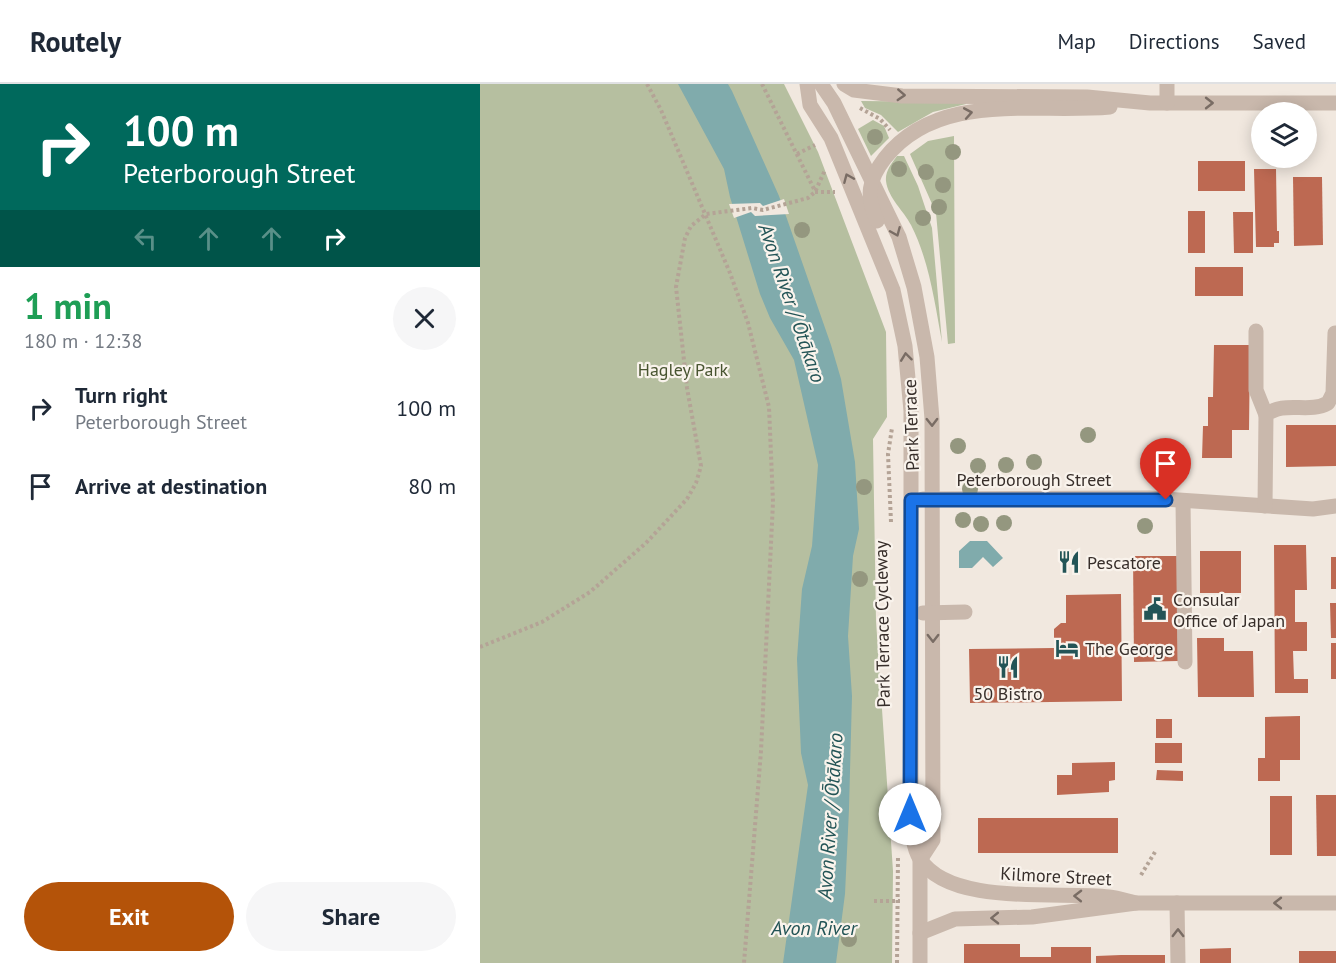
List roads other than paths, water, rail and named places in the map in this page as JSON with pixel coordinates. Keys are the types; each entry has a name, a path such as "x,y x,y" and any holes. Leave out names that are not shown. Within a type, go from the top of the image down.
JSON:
{"street":[{"name":"Park Terrace","path":"807,84 810,105 831,138 893,290 902,325 909,384 911,500 910,814 912,834 920,860 920,963"},
{"name":"Park Terrace","path":"821,84 834,103 872,178 904,252 923,332 931,395 933,840 920,860"},
{"path":"844,84 855,90 902,96 1087,97 1150,103"},
{"path":"1167,84 1167,103"},
{"path":"893,290 892,263 869,204 869,189 872,178 898,142 927,123 950,116 993,110 1087,109 1150,103 1336,103"},
{"path":"1257,331 1257,390 1266,415 1265,506"},
{"path":"1266,415 1281,408 1316,408 1328,403 1333,393 1335,333"},
{"name":"Peterborough Street","path":"911,500 1149,498 1313,509 1336,506"},
{"path":"1183,501 1185,662"},
{"path":"911,613 965,612"},
{"name":"Kilmore Street","path":"920,860 936,874 954,883 997,893 1030,896 1109,897 1136,903"},
{"name":"Kilmore Street","path":"920,933 955,919 1032,917 1136,903 1336,903"},
{"path":"1178,903 1178,963"}],"water":[{"name":"Avon River","path":"678,84 728,84 732,91 779,196 841,379 855,462 859,529 853,556 848,636 852,696 845,894 836,963 783,963 808,785 801,753 797,659 802,589 812,546 818,465 794,360 770,318 760,294 730,197 724,169"},
{"path":"970,541 987,541 1003,558 993,567 983,557 972,568 959,568 959,551"}],"place":[{"name":"Pescatore","path":"1069,562"},
{"name":"Consular Office of Japan","path":"1155,609"},
{"name":"The George","path":"1067,648"},
{"name":"50 Bistro","path":"1008,667"}],"water label":[{"name":"Avon River / Ōtākaro","path":"792,303"},
{"name":"Avon River / Ōtākaro","path":"830,816"}],"park label":[{"name":"Hagley Park","path":"683,369"}]}
